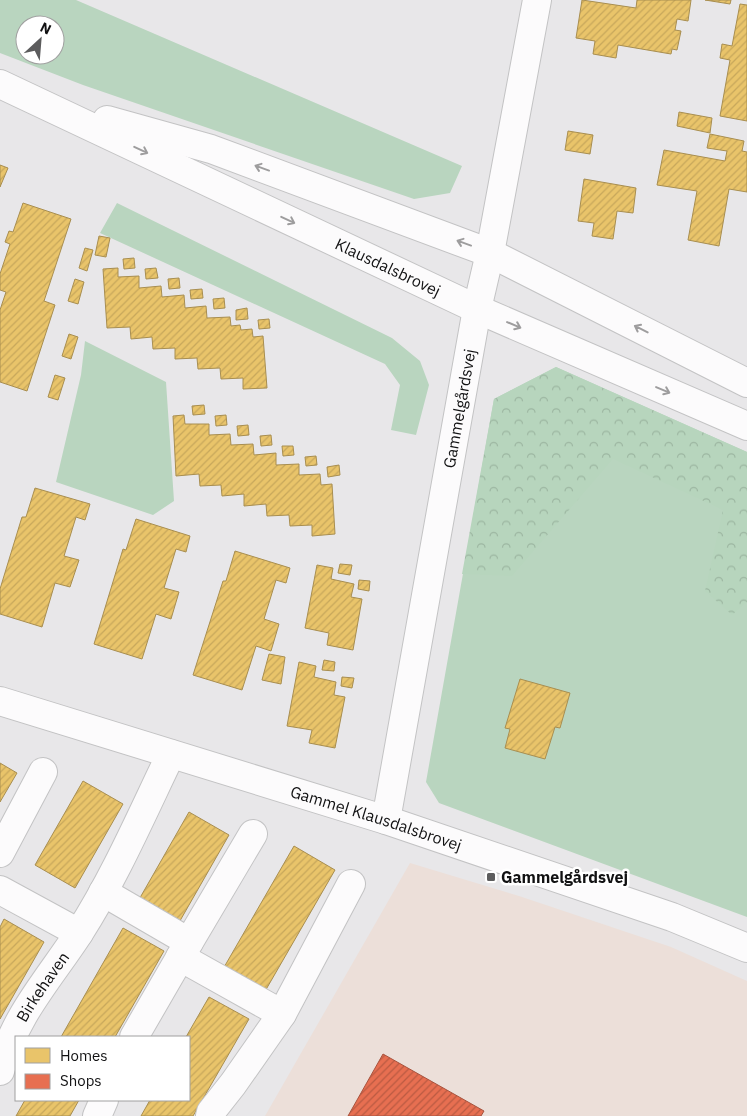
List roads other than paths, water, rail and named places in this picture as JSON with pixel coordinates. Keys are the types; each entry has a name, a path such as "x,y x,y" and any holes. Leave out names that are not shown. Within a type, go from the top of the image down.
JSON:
{"street":[{"name":"Gammelgårdsvej","path":"386,820 477,309 490,253 537,0"},
{"name":"Klausdalsbrovej","path":"0,84 477,309 747,426"},
{"name":"Klausdalsbrovej","path":"34,99 211,149 490,253 747,383"},
{"name":"Gammel Klausdalsbrovej","path":"0,701 386,820 672,917 747,948"},
{"name":"Birkehaven","path":"0,1071 3,1059 23,1012 79,933 103,892 172,754"},
{"path":"0,853 43,772"},
{"path":"135,1036 253,834"},
{"path":"210,1116 282,1014 351,884"},
{"name":"Birkehaven","path":"0,890 79,933"},
{"path":"103,892 185,950 282,1014"},
{"path":"97,1116 104,1101"}],"place":[{"name":"Gammelgårdsvej","path":"491,877"}]}
